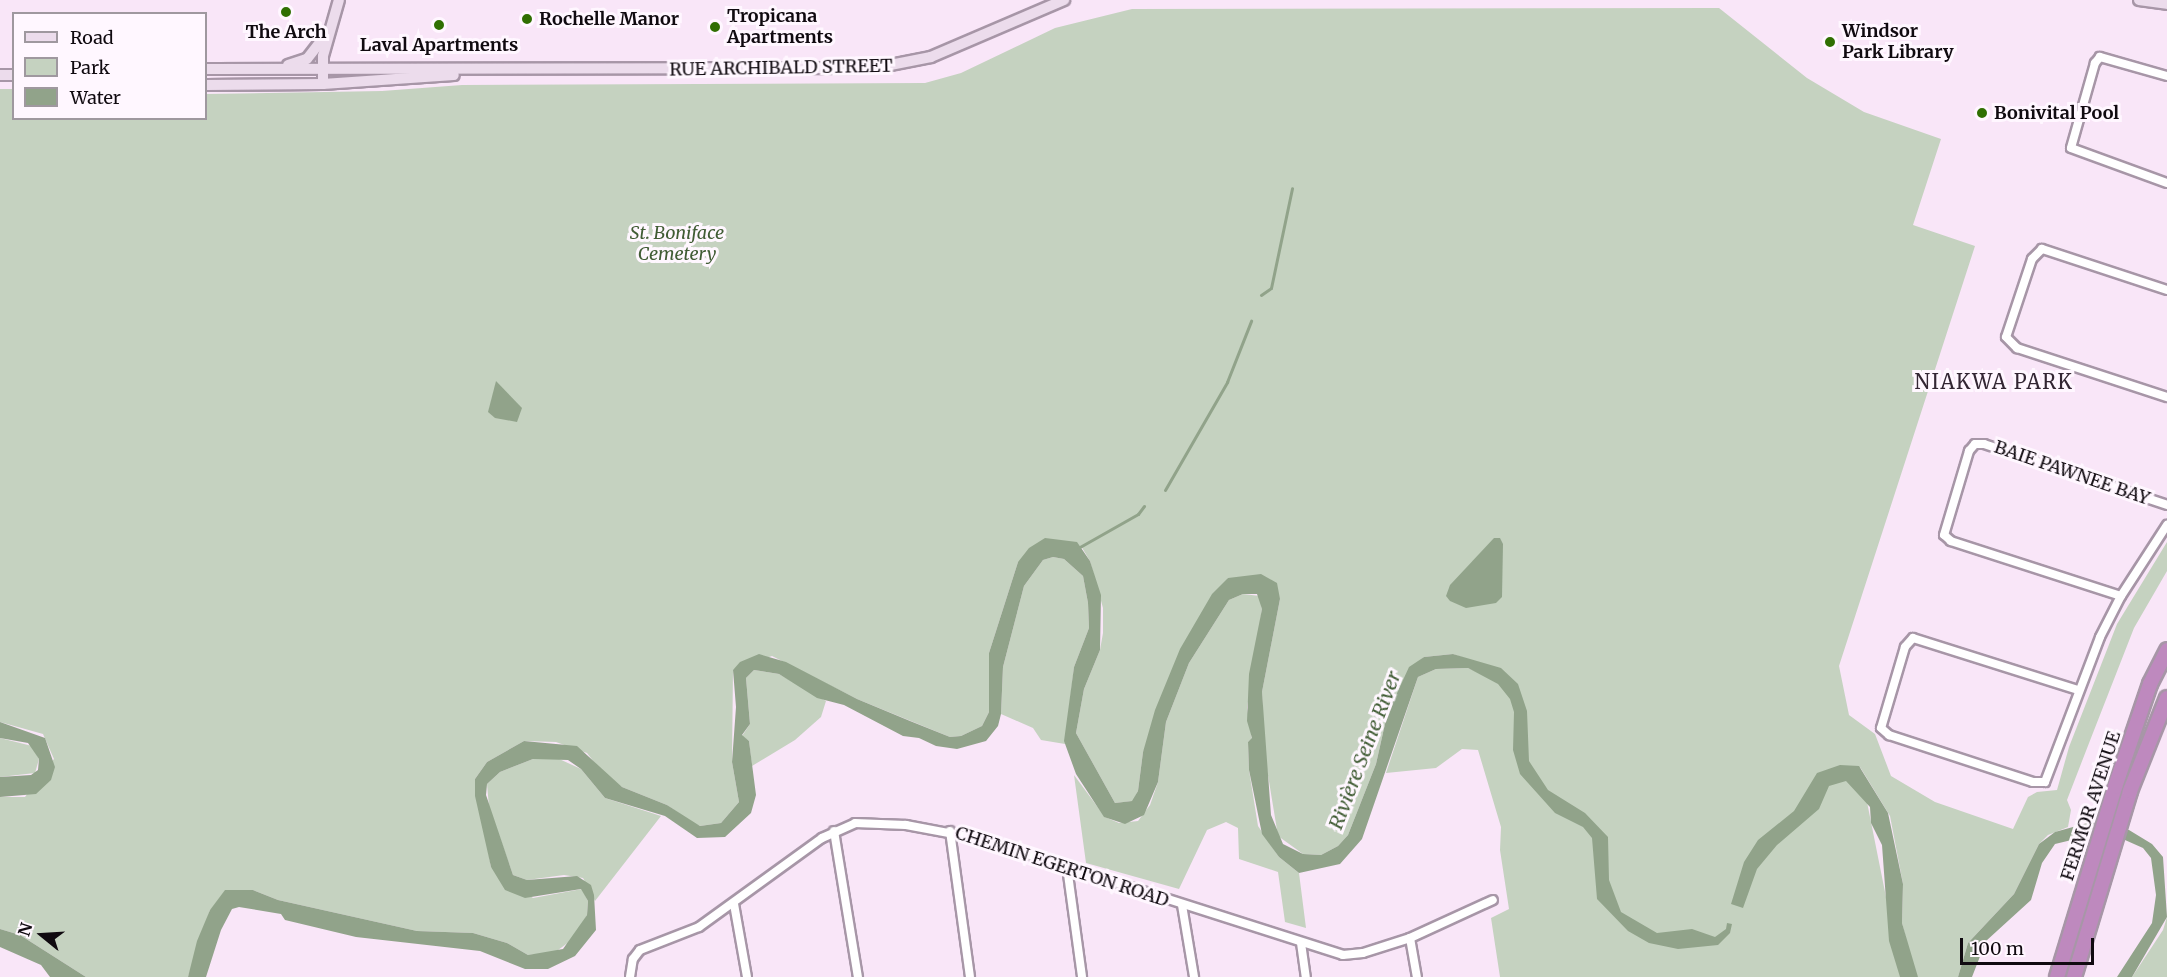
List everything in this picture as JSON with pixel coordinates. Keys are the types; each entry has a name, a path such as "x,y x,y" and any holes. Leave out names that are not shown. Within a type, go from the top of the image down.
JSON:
{"highway":[{"name":"FERMOR AVENUE","path":"2057,977 2088,868 2115,787 2150,684 2167,650"},
{"name":"FERMOR AVENUE","path":"2074,977 2103,873 2130,791 2167,698"}],"main road":[{"path":"323,84 322,68 339,0"},
{"name":"RUE ARCHIBALD STREET","path":"207,69 322,68 485,72 848,69 904,65 957,48 1064,0"},
{"path":"2139,0 2167,4"},
{"path":"272,69 307,59 316,51 332,21"},
{"name":"RUE ARCHIBALD STREET","path":"207,85 323,84 485,72"}],"street":[{"path":"2167,76 2100,57 2095,63 2071,148 2167,183"},
{"path":"2167,290 2042,249 2032,259 2006,337 2016,348 2167,397"},
{"name":"BAIE PAWNEE BAY","path":"2121,596 1951,541 1944,535 1969,451 1975,444 1984,444 2167,505"},
{"path":"2078,690 1919,638 1908,641 1905,647 1882,720 1883,732 2033,782 2045,782 2051,772 2078,690 2121,596 2167,525"},
{"name":"CHEMIN EGERTON ROAD","path":"629,975 640,950 690,931 734,904 834,831 855,822 950,831 1301,943 1353,955 1410,938 1493,900"},
{"path":"834,831 858,977"},
{"path":"950,831 970,977"},
{"path":"1066,867 1082,977"},
{"path":"734,904 747,977"},
{"path":"1182,905 1194,977"},
{"path":"1410,938 1417,977"},
{"path":"1301,943 1306,977"}],"green space":[{"name":"St. Boniface Cemetery","path":"1719,8 1807,78 1864,112 1941,139 1913,225 1975,246 1839,666 1849,715 1875,734 1891,776 1935,802 2013,829 2028,797 2037,792 2057,790 2069,747 2117,624 2167,542 2167,571 2134,628 2067,800 2071,810 2068,827 2048,835 2039,844 2014,894 1968,943 1958,977 1918,977 1915,974 1902,923 1903,884 1890,816 1860,767 1902,977 1500,977 1491,918 1509,909 1500,850 1501,827 1478,750 1462,749 1436,768 1386,773 1418,677 1436,669 1468,668 1486,676 1479,663 1453,654 1424,657 1413,666 1387,715 1376,764 1348,835 1338,846 1321,855 1303,854 1278,836 1264,751 1262,692 1280,599 1228,578 1143,752 1138,791 1133,801 1115,803 1076,733 1084,689 1100,650 1103,633 1103,608 1090,561 1081,546 1018,562 989,653 989,712 982,726 961,736 950,737 857,699 772,656 733,670 732,762 739,802 721,823 700,826 693,823 667,805 622,787 605,776 587,753 556,742 524,741 487,762 475,779 491,867 533,898 582,889 588,901 587,915 573,939 554,953 528,955 507,943 473,933 417,931 278,900 253,890 210,910 188,977 86,977 20,935 0,929 0,797 25,797 54,759 43,734 0,722 0,89 12,89 12,120 207,120 207,94 382,91 462,85 925,83 961,73 1055,28 1132,9"},
{"path":"1053,557 1064,559 1083,576 1088,603 1089,628 1074,667 1065,744 1041,740 1033,728 1001,714 1003,667 1024,586 1043,560"},
{"path":"1243,594 1260,596 1262,609 1247,708 1252,739 1248,742 1249,770 1258,826 1279,857 1299,873 1306,928 1285,922 1278,872 1239,859 1238,828 1226,822 1207,830 1179,889 1086,863 1074,775 1105,817 1119,823 1138,821 1150,805 1158,782 1166,722 1189,663 1229,600"},
{"path":"754,670 779,674 826,701 821,717 795,740 752,766 749,741 742,736 750,724 746,678"},
{"path":"0,738 32,746 39,759 35,773 0,777"},
{"path":"557,758 581,769 605,798 661,816 595,901 583,878 564,875 527,880 513,875 489,807 487,784 500,772 533,759"},
{"path":"2167,917 2167,977 2132,977 2163,930"}],"water":[{"path":"496,381 522,408 517,422 495,418 488,412"},
{"path":"1045,538 1077,542 1090,561 1101,595 1100,650 1084,689 1076,733 1115,803 1132,801 1138,791 1143,752 1155,710 1180,649 1212,594 1228,578 1261,574 1277,583 1280,599 1262,692 1271,815 1283,844 1303,854 1321,855 1338,846 1348,835 1376,764 1387,715 1409,667 1424,657 1453,654 1501,668 1518,684 1527,711 1529,761 1548,790 1585,813 1608,837 1609,880 1621,912 1657,933 1692,929 1715,937 1726,929 1727,923 1732,924 1730,933 1718,945 1678,949 1649,943 1628,931 1597,899 1592,838 1583,827 1555,813 1520,774 1513,750 1514,712 1510,699 1498,684 1468,668 1436,669 1418,677 1362,839 1340,864 1299,873 1279,857 1262,834 1249,770 1248,742 1252,738 1247,721 1249,674 1262,609 1257,594 1243,594 1229,600 1189,663 1166,722 1158,782 1144,815 1125,824 1104,817 1076,774 1064,741 1074,667 1089,628 1088,603 1083,576 1064,559 1053,557 1043,560 1024,586 1003,667 1001,714 998,726 986,741 957,749 936,746 919,738 903,736 844,705 817,698 779,674 754,670 746,678 750,724 742,735 749,741 756,795 751,813 725,837 697,838 665,816 605,798 581,769 568,760 533,759 500,772 487,784 486,795 513,875 527,880 577,876 591,885 594,895 596,930 575,956 548,969 525,969 480,951 356,937 285,920 281,914 239,907 232,909 221,930 206,977 188,977 197,941 210,910 225,890 253,890 278,900 417,931 473,933 507,943 528,955 563,949 587,915 588,901 581,889 525,898 505,890 491,867 475,796 475,779 487,762 524,741 577,746 622,787 667,805 700,826 721,823 739,802 732,762 736,707 733,670 740,662 759,654 786,662 857,699 910,721 950,737 961,736 982,726 989,712 989,653 1018,562 1029,548"},
{"path":"1494,538 1500,538 1503,544 1502,597 1496,603 1466,608 1450,601 1446,596 1450,585"},
{"path":"0,722 45,738 55,767 51,780 36,794 0,797 0,777 31,775 38,770 39,759 28,743 0,738"},
{"path":"1840,765 1859,766 1888,813 1903,884 1902,923 1918,977 1900,977 1889,941 1882,845 1871,823 1870,807 1846,781 1829,786 1819,809 1777,845 1757,869 1743,908 1731,904 1744,862 1758,840 1794,811 1817,773"},
{"path":"2091,822 2129,830 2152,844 2163,857 2167,917 2132,977 2117,977 2152,923 2156,895 2151,858 2143,848 2125,840 2084,837 2055,844 2042,863 2031,900 1986,941 1972,977 1958,977 1968,943 2014,894 2039,844 2055,832"},
{"path":"0,929 20,935 86,977 50,977 41,965 0,947"}],"waterway":[{"path":"1261,295 1271,288 1292,188"},
{"path":"1165,490 1227,382 1251,321"},
{"path":"1078,548 1138,514 1144,506"}],"place":[{"name":"The Arch","path":"286,12"},
{"name":"Rochelle Manor","path":"527,19"},
{"name":"Laval Apartments","path":"439,25"},
{"name":"Tropicana Apartments","path":"715,27"},
{"name":"Windsor Park Library","path":"1830,42"},
{"name":"Bonivital Pool","path":"1982,113"}],"district":[{"name":"NIAKWA PARK","path":"1994,381"}],"water label":[{"name":"Rivière Seine River","path":"1364,750"}]}
